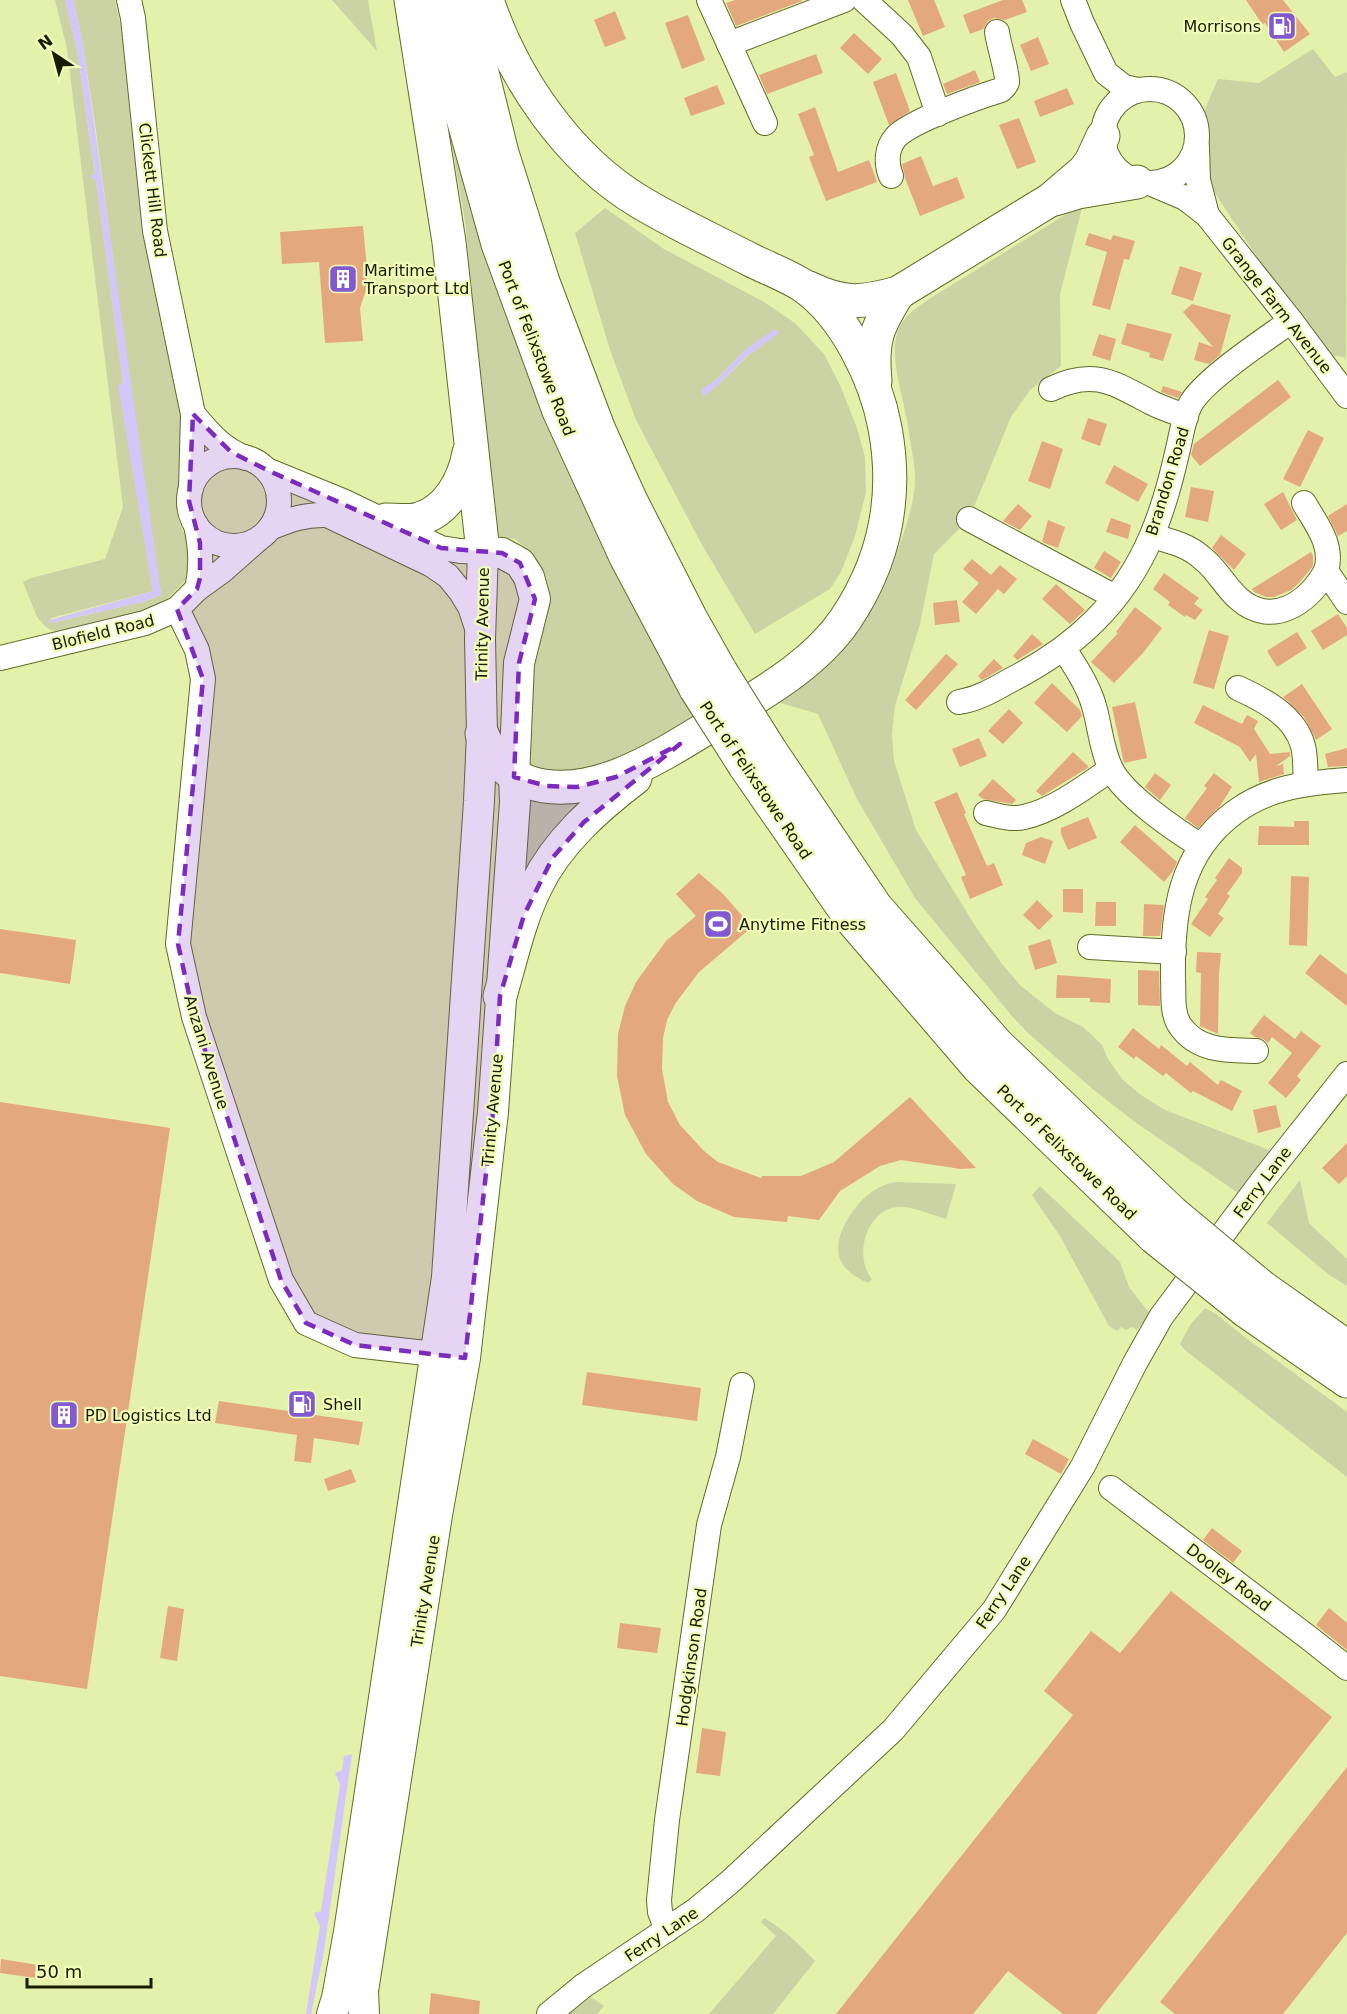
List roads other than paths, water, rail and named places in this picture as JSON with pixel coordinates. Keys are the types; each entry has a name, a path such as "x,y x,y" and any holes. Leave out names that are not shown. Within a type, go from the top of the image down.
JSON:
{"highway":[{"path":"411,0 449,242 483,552"},
{"name":"Port of Felixstowe Road","path":"436,0 457,97 498,244 559,411 626,557 709,681 757,758 876,907 997,1044 1163,1225 1254,1299 1347,1381"},
{"name":"Port of Felixstowe Road","path":"464,0 502,153 543,282 587,398 630,499 690,617 709,681"},
{"path":"487,0 525,84 572,145 596,168 638,201 823,295 852,301 870,301 898,293 1050,200 1084,171 1091,162 1104,129"},
{"path":"1050,200 1078,192 1145,183"},
{"path":"802,285 843,328 869,374 877,395"},
{"path":"482,734 491,753 514,777 547,786 578,787 616,777 680,744 765,692 820,648 844,622 860,596 880,550 891,485 889,452 877,395 873,353 880,321 898,293"},
{"path":"386,520 418,519 434,513 446,504 459,484 466,467 471,444"},
{"path":"500,996 524,915 536,885 554,857 584,822 616,792 680,744"},
{"name":"Port of Felixstowe Road","path":"1254,1299 1347,1347"}],"main road":[{"name":"Trinity Avenue","path":"332,2014 349,1932 451,1356 494,1112 500,996 516,802 514,777 519,663 535,599 529,576 520,563 502,553 483,552 480,639 482,734 472,932 448,1265 451,1356 437,1515 363,1991 364,2014"}],"street":[{"name":"Clickett Hill Road","path":"129,0 133,18 155,231 193,414 191,488"},
{"path":"709,0 765,123"},
{"path":"729,44 844,0"},
{"path":"864,0 902,35 919,57 938,114"},
{"path":"1073,0 1106,73 1124,87 1138,90 1157,89 1175,96 1186,106 1197,127 1197,144 1186,167 1176,176 1165,181 1145,183 1123,175 1112,165 1105,151 1106,73"},
{"path":"891,176 887,167 889,150 896,137 910,127 1001,90 1005,86 1006,72 997,32"},
{"path":"1104,129 1112,108 1124,97 1138,90"},
{"name":"Grange Farm Avenue","path":"1197,144 1198,180 1207,215"},
{"name":"Grange Farm Avenue","path":"1145,183 1185,198 1207,215 1347,396"},
{"name":"Brandon Road","path":"959,702 970,701 1033,669 1064,649 1090,627 1128,580 1152,536 1174,468 1191,404 1211,381 1291,321"},
{"path":"1051,388 1064,382 1089,378 1118,383 1154,404 1186,417"},
{"path":"193,414 231,453 386,520 441,548 483,552"},
{"path":"197,589 200,578 200,543 189,501 191,488 200,472 214,460 238,456 258,464 274,480 279,505 276,517 265,533"},
{"path":"1152,536 1196,552 1249,607 1278,611 1289,608 1312,591 1326,571 1329,562 1325,540 1304,503"},
{"path":"196,525 206,536 218,543 232,546 247,544 292,519 310,515 327,515 432,565 448,576 470,607 480,639"},
{"path":"969,519 1115,597"},
{"name":"Blofield Road","path":"0,658 145,623 177,609 197,589 222,571 265,533"},
{"path":"1326,571 1347,602"},
{"name":"Anzani Avenue","path":"177,609 197,650 203,679 178,944 194,1017 281,1280 306,1323 355,1345 451,1356"},
{"path":"1064,649 1087,687 1111,769 1123,786 1137,798 1202,846"},
{"path":"1238,688 1270,705 1292,725 1300,736 1304,748 1306,784"},
{"path":"986,813 1006,818 1023,818 1042,811 1111,769"},
{"path":"1256,1051 1211,1049 1181,1027 1174,1004 1174,952 1179,892 1188,868 1202,846 1222,823 1248,803 1285,787 1347,780"},
{"path":"1090,947 1174,952"},
{"name":"Ferry Lane","path":"549,2014 583,1986 696,1910 731,1881 893,1730 994,1610 1083,1466 1161,1317 1263,1180 1347,1074"},
{"name":"Hodgkinson Road","path":"667,1930 660,1912 659,1900 667,1820 710,1525 728,1457 742,1385"},
{"name":"Dooley Road","path":"1111,1488 1347,1668"}],"place":[{"name":"Morrisons","path":"1282,26"},
{"name":"Maritime Transport Ltd","path":"343,279"},
{"name":"Anytime Fitness","path":"718,924"},
{"name":"Shell","path":"302,1404"},
{"name":"PD Logistics Ltd","path":"64,1415"}]}
